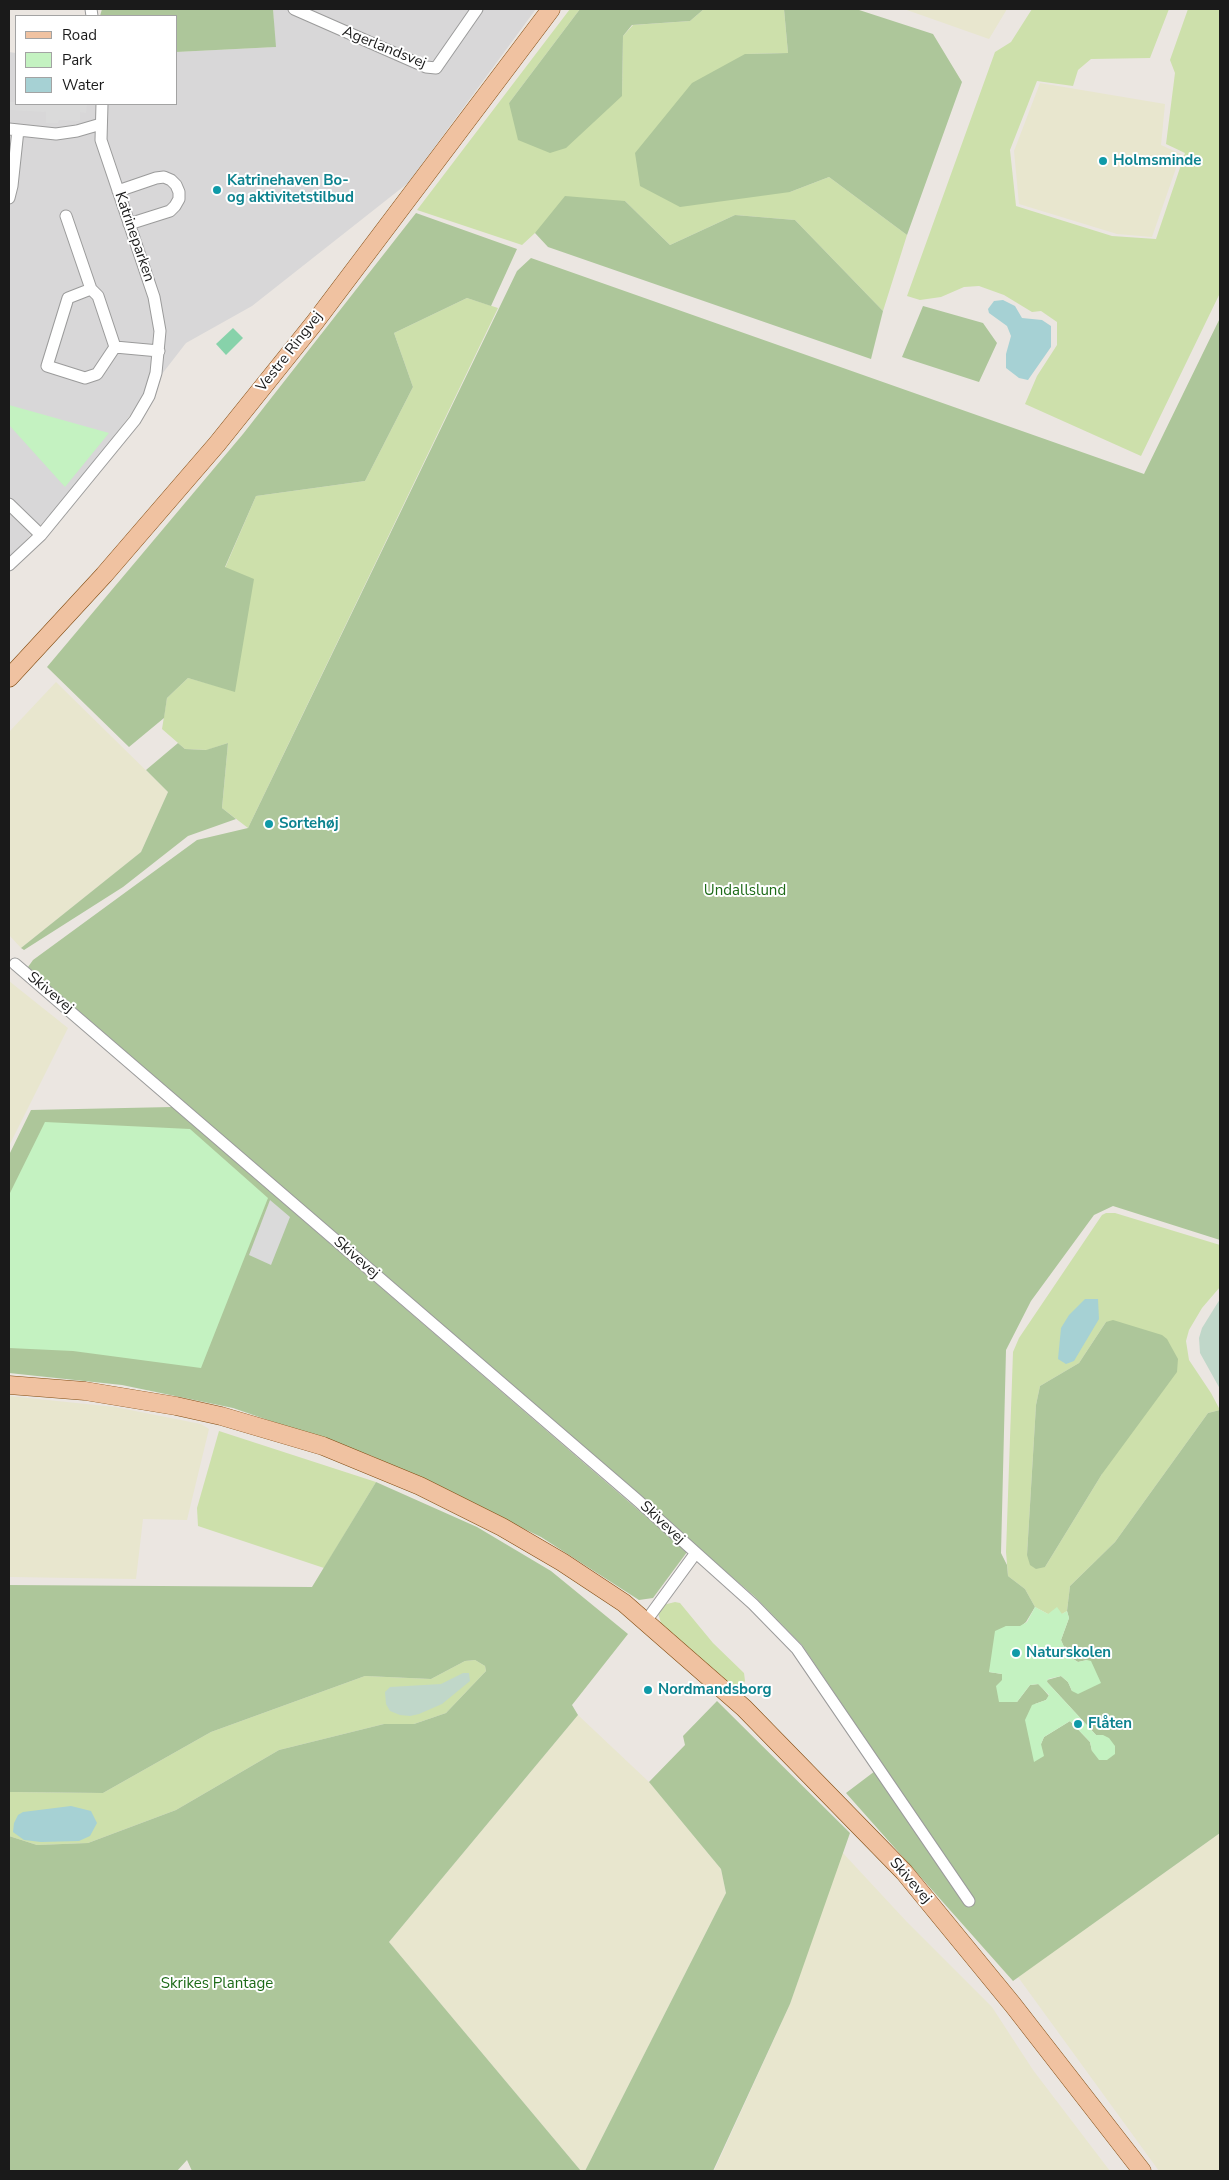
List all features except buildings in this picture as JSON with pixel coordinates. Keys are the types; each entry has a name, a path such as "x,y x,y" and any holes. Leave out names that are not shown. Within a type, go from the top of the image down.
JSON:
{"main road":[{"name":"Vestre Ringvej","path":"9,678 104,575 217,444 315,322 552,9"},
{"name":"Skivevej","path":"9,1385 85,1391 176,1406 221,1416 323,1446 420,1486 502,1527 562,1562 624,1603 744,1708 904,1872 1025,2020 1142,2171"}],"street":[{"name":"Agerlandsvej","path":"294,9 426,67 436,68 477,9"},
{"name":"Katrineparken","path":"9,565 41,535 135,420 149,396 156,374 160,331 154,297 101,140 102,105"},
{"path":"9,198 14,130 56,134 78,131 101,124"},
{"path":"118,191 164,177 176,185 179,192 179,199 170,211 129,224"},
{"path":"66,216 91,289 98,296 115,347"},
{"path":"91,289 68,298 47,366 85,378 97,374 115,347"},
{"path":"115,347 158,351"},
{"path":"9,504 41,535"},
{"name":"Skivevej","path":"15,964 636,1499 695,1554 753,1604 797,1649 969,1901"},
{"name":"Skivevej","path":"646,1621 695,1554"}],"shaded area":[{"path":"273,9 536,9 408,183 252,306 186,343 66,498 9,558 9,52 15,53 15,105 178,105 178,52 275,47"},
{"path":"904,9 1007,9 989,39"},
{"path":"1040,83 1165,104 1161,145 1181,154 1152,237 1117,234 1019,204 1014,151"},
{"path":"9,102 15,102 15,105 87,105 86,113 80,112 80,121 59,120 58,123 46,123 46,112 9,110"},
{"path":"56,682 168,792 141,852 21,948 9,935 9,732"},
{"path":"9,981 68,1028 9,1146"},
{"path":"270,1200 290,1217 271,1265 249,1255"},
{"path":"9,1396 115,1407 201,1424 209,1429 187,1520 143,1519 136,1579 9,1577"},
{"path":"578,1715 649,1782 721,1869 726,1893 585,2171 581,2171 389,1942"},
{"path":"1220,1833 1220,2171 1159,2171 1018,1977"},
{"path":"842,1852 907,1922 992,2007 1033,2070 1110,2171 714,2171 790,2004"}],"green space":[{"path":"102,9 273,9 276,47 178,52 178,15 100,15"},
{"path":"570,9 580,9 509,103 622,96 623,36 633,25 690,21 704,9 784,9 788,53 745,54 790,192 829,177 907,235 883,311 795,220 735,215 670,245 625,201 535,233 522,245 417,210"},
{"path":"580,9 704,9 690,21 632,25 623,36 622,96 566,148 550,153 518,140 509,103"},
{"path":"784,9 856,9 933,34 962,82 907,235 829,177 790,192 680,207 640,186 635,153 692,83 745,54 788,53"},
{"path":"1032,9 1169,9 1150,58 1091,59 1078,70 1073,86 1037,81 1010,150 1016,206 1112,236 1156,239 1185,153 1166,144 1175,73 1170,60 1188,9 1220,9 1220,293 1141,456 1025,404 1037,376 1057,345 1057,322 1041,311 1032,312 1004,295 979,286 964,287 941,297 920,300 907,296 995,52 1011,42"},
{"path":"565,196 625,201 670,245 735,215 795,220 883,311 871,359 548,247 535,233"},
{"path":"416,213 517,249 491,306 467,298 394,333 413,387 365,481 256,496 225,567 254,579 235,692 188,678 167,698 164,718 129,747 47,667 243,434"},
{"name":"Undallslund","path":"531,258 1144,474 1220,318 1220,1240 1113,1206 1094,1215 1031,1301 1006,1350 1001,1553 1007,1565 1008,1576 1025,1589 1035,1607 1026,1622 1020,1627 1006,1626 989,1672 1002,1674 1002,1680 1017,1702 1030,1685 1039,1684 1049,1696 1046,1700 1035,1704 1041,1744 1044,1737 1070,1721 1090,1742 1092,1751 1103,1735 1096,1735 1047,1682 1047,1680 1061,1676 1068,1682 1072,1691 1087,1660 1078,1662 1068,1656 1061,1640 1069,1618 1067,1611 1070,1586 1115,1542 1208,1413 1220,1410 1220,1833 1013,1981 846,1793 883,1765 802,1645 754,1596 28,967 33,960 197,840 248,828 517,271"},
{"path":"467,298 498,308 248,828 222,808 228,743 207,750 185,749 162,729 167,698 188,678 235,691 225,568 256,496 365,481 413,387 394,333"},
{"path":"923,306 983,323 997,343 979,382 902,357"},
{"path":"233,328 243,338 226,355 216,344"},
{"path":"9,405 109,433 65,487 9,425"},
{"path":"178,743 185,749 206,750 228,743 222,808 236,819 188,836 123,887 24,950 21,948 141,852 168,792 146,770"},
{"path":"172,1107 687,1552 653,1598 639,1600 541,1537 372,1456 233,1408 122,1385 9,1373 9,1155 31,1110"},
{"path":"45,1122 190,1129 268,1198 201,1368 73,1351 9,1348 9,1195"},
{"path":"1115,1213 1220,1245 1220,1287 1202,1308 1189,1330 1186,1341 1189,1360 1220,1410 1208,1413 1115,1542 1070,1586 1067,1611 1062,1614 1048,1614 1035,1607 1025,1589 1008,1576 1006,1552 1013,1352 1019,1338 1102,1215","holes":["1106,1322 1102,1474 1045,1567 1027,1555 1036,1405 1040,1386 1079,1363"]},
{"path":"1220,1299 1220,1389 1200,1353 1199,1338 1202,1328"},
{"path":"1113,1320 1162,1335 1167,1339 1178,1359 1177,1372 1102,1474 1045,1567 1036,1569 1030,1565 1027,1555 1036,1405 1040,1386 1079,1363 1106,1322"},
{"path":"219,1431 376,1482 324,1568 198,1526 197,1508"},
{"name":"Skrikes Plantage","path":"376,1482 477,1527 551,1571 628,1634 572,1705 578,1715 389,1942 581,2171 192,2171 187,2160 177,2171 9,2171 9,1836 37,1845 88,1843 176,1810 279,1750 384,1724 414,1724 446,1713 486,1671 485,1666 475,1660 465,1661 431,1679 365,1676 211,1732 103,1793 9,1792 9,1585 312,1587"},
{"path":"675,1602 680,1603 713,1643 744,1673 745,1681 739,1691 661,1623 658,1613 663,1605"},
{"path":"1035,1607 1048,1614 1057,1607 1062,1614 1067,1611 1069,1618 1061,1640 1068,1656 1078,1662 1091,1661 1101,1683 1078,1694 1072,1691 1068,1682 1061,1676 1048,1679 1047,1682 1096,1735 1103,1735 1109,1738 1115,1746 1115,1754 1107,1760 1099,1760 1092,1751 1090,1742 1070,1721 1044,1737 1041,1744 1044,1756 1034,1762 1025,1720 1032,1705 1046,1700 1049,1695 1038,1684 1030,1685 1017,1702 999,1702 996,1686 1002,1680 1002,1674 989,1672 995,1631 1006,1626 1020,1626 1027,1622"},
{"path":"475,1660 485,1666 486,1671 446,1713 414,1724 384,1724 279,1750 176,1810 88,1843 37,1845 9,1836 9,1792 103,1793 211,1732 365,1676 431,1679 465,1661"},
{"path":"463,1673 469,1673 470,1681 442,1704 419,1714 410,1716 400,1715 390,1711 386,1704 385,1692 390,1687 441,1684"},
{"path":"717,1701 850,1833 790,2004 713,2171 585,2171 726,1893 721,1869 649,1782 685,1745 683,1736"}],"water":[{"path":"1003,300 1015,306 1022,318 1042,320 1051,326 1051,347 1028,380 1019,378 1006,368 1006,354 1011,336 1007,326 989,313 988,309 994,301"},
{"path":"1085,1299 1098,1299 1099,1319 1074,1361 1066,1364 1058,1359 1061,1328 1069,1315"},
{"path":"71,1806 91,1811 97,1823 90,1836 79,1841 41,1842 24,1840 13,1832 14,1823 18,1815 23,1812"}],"place":[{"name":"Holmsminde","path":"1103,161"},
{"name":"Katrinehaven Bo- og aktivitetstilbud","path":"217,190"},
{"name":"Sortehøj","path":"269,824"},
{"name":"Naturskolen","path":"1016,1653"},
{"name":"Nordmandsborg","path":"648,1690"},
{"name":"Flåten","path":"1078,1724"}]}
